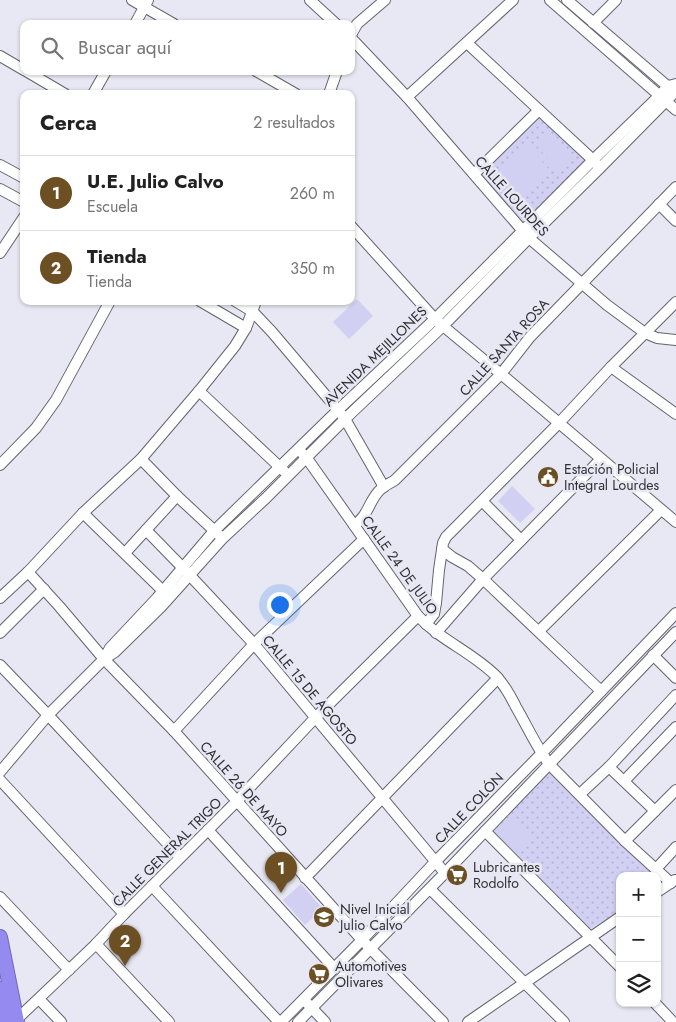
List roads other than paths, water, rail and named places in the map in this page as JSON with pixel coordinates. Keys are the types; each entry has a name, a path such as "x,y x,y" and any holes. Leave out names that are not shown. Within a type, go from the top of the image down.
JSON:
{"highway":[{"path":"0,937 9,1018"},
{"path":"0,989 9,1018"}],"street":[{"path":"132,0 146,3 169,20"},
{"path":"310,0 332,20"},
{"path":"355,28 385,0"},
{"path":"406,97 514,0"},
{"path":"550,0 676,110"},
{"path":"567,0 674,89"},
{"path":"593,22 616,0"},
{"path":"136,20 146,3"},
{"name":"CALLE LOURDES","path":"355,42 406,97 526,234 607,305 645,333 657,338 676,340"},
{"path":"467,42 593,160 600,169"},
{"path":"0,56 20,68"},
{"path":"32,75 59,90"},
{"path":"95,90 104,75"},
{"path":"263,75 289,90"},
{"path":"330,90 336,75"},
{"name":"AVENIDA MEJILLONES","path":"0,772 48,715 104,659 116,652 155,613 214,531 298,449 342,414 443,326 593,160 674,89"},
{"name":"AVENIDA MEJILLONES","path":"104,659 110,648 163,591 223,538 288,476 342,414 435,319 526,234 600,169 663,98"},
{"path":"474,174 538,110"},
{"path":"0,165 20,176"},
{"name":"CALLE SANTA ROSA","path":"354,525 365,515 381,489 395,480 501,374 530,337 676,187"},
{"path":"0,189 20,200"},
{"path":"659,204 676,221"},
{"path":"0,253 20,223"},
{"path":"355,230 435,319 669,516"},
{"path":"426,624 432,617 435,608 443,542 446,537 559,424 610,367 676,302"},
{"path":"0,465 36,428 56,400 108,305"},
{"path":"207,305 246,328"},
{"path":"241,305 252,312 272,332 342,414 384,487"},
{"path":"0,598 28,572 83,513 141,459 235,346 246,328 255,305"},
{"path":"610,367 676,414"},
{"path":"199,391 288,476"},
{"name":"CALLE 24 DE JULIO","path":"298,449 306,457 418,616 436,633 498,678 506,688 549,764 625,840 656,869 673,881"},
{"path":"141,459 177,496 223,538"},
{"path":"436,633 483,579 601,459"},
{"path":"124,553 177,496"},
{"path":"482,501 521,540"},
{"path":"539,631 676,508"},
{"path":"83,513 163,591"},
{"name":"CALLE 15 DE AGOSTO","path":"146,530 254,644 445,873"},
{"path":"174,732 254,644 364,539"},
{"path":"442,549 468,566 483,579 601,691"},
{"name":"CALLE 26 DE MAYO","path":"28,572 104,659 174,732 362,940 443,1022"},
{"path":"0,633 44,589"},
{"name":"CALLE COLÓN","path":"280,1022 362,940 676,613"},
{"name":"CALLE GENERAL TRIGO","path":"9,1018 39,999 96,944 237,801 315,718 418,616"},
{"name":"CALLE COLÓN","path":"298,1022 445,873 676,632"},
{"path":"653,656 676,678"},
{"path":"0,664 180,858"},
{"path":"305,878 498,678"},
{"path":"580,794 676,695"},
{"path":"624,781 676,727"},
{"path":"609,766 655,811"},
{"path":"0,780 124,914"},
{"path":"625,840 676,790"},
{"path":"208,830 334,968"},
{"path":"485,831 616,963"},
{"path":"656,869 676,848"},
{"path":"661,889 673,881"},
{"path":"152,886 280,1022"},
{"path":"430,888 564,1022"},
{"path":"0,897 69,970"},
{"path":"468,1022 616,920"},
{"path":"96,944 169,1022"},
{"path":"39,999 61,1022"},
{"path":"302,999 325,1022"},
{"path":"659,1007 673,1022"}],"place":[{"name":"Estación Policial Integral Lourdes","path":"548,477"},
{"name":"Lubricantes Rodolfo","path":"457,875"},
{"name":"U.E. Julio Calvo","path":"281,893"},
{"name":"Nivel Inicial Julio Calvo","path":"324,917"},
{"name":"Tienda","path":"125,966"},
{"name":"Automotives Olivares","path":"319,974"}]}
